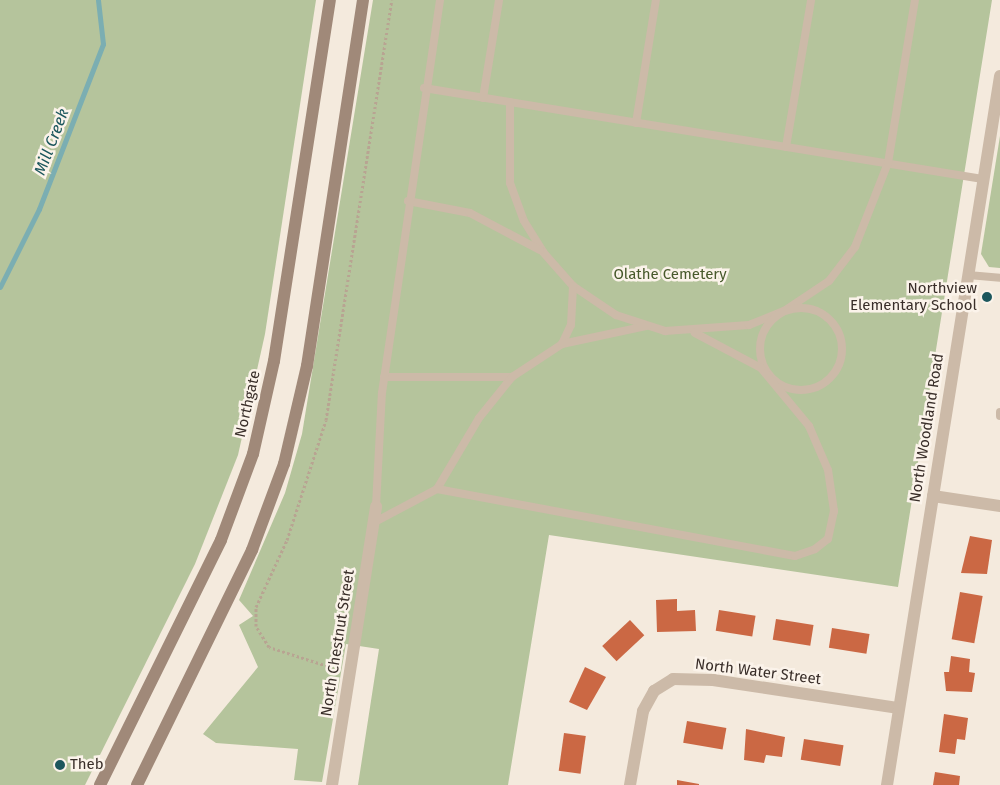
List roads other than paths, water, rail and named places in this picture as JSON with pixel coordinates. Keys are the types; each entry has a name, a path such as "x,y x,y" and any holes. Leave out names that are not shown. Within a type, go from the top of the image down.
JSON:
{"main road":[{"name":"Northgate","path":"100,785 221,540 253,454 274,361 330,0"},
{"path":"137,785 252,550 284,464 307,366 363,0"}],"street":[{"name":"North Woodland Road","path":"887,785 1000,76"},
{"path":"933,496 1000,506"},
{"name":"North Chestnut Street","path":"332,785 376,506"},
{"name":"North Water Street","path":"630,785 643,710 654,691 673,679 713,680 899,708"}],"lane":[{"path":"376,506 384,377 424,88 440,0"},
{"path":"483,98 499,0"},
{"path":"636,123 656,0"},
{"path":"786,147 811,0"},
{"path":"510,102 510,183 524,221 543,252 572,286 616,315 649,326 694,333 749,325 784,311 798,308 825,316 835,326 843,352 833,374 810,389 797,391 772,379 761,356 761,342 784,311 829,281 855,247 888,164 915,0"},
{"path":"424,88 984,179"},
{"path":"408,201 470,213 543,252"},
{"path":"968,274 1000,278"},
{"path":"562,344 571,325 572,286"},
{"path":"373,523 437,489 479,418 512,377 562,344 649,326"},
{"path":"437,489 795,556 828,539 834,511 828,470 809,426 761,368 694,333"},
{"path":"384,377 512,377"}],"waterway":[{"name":"Mill Creek","path":"0,287 39,209 103,44 98,0"}],"place":[{"name":"Northview Elementary School","path":"987,297"},
{"name":"Theb","path":"60,765"}],"park label":[{"name":"Olathe Cemetery","path":"670,275"}]}
